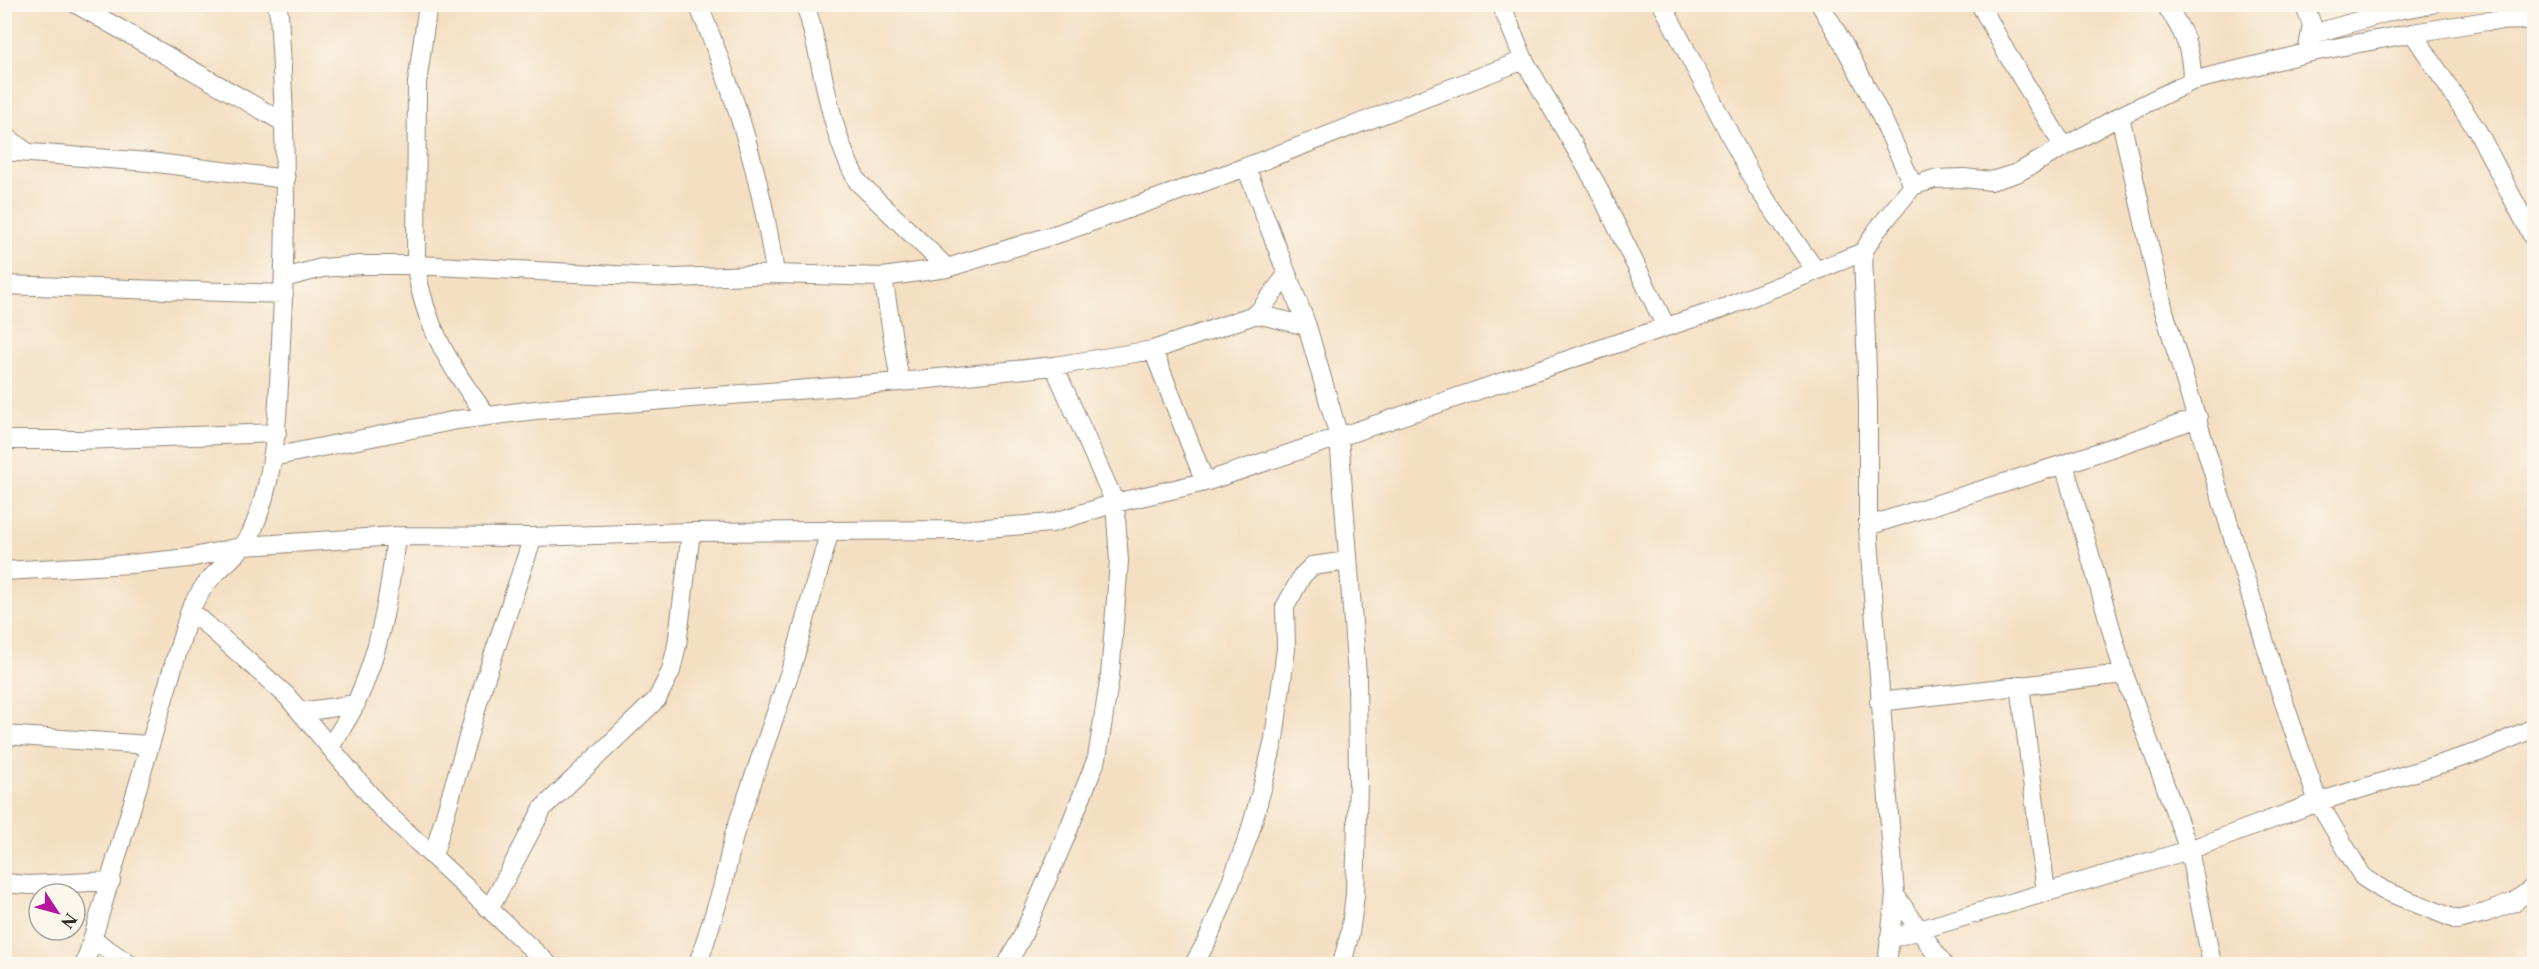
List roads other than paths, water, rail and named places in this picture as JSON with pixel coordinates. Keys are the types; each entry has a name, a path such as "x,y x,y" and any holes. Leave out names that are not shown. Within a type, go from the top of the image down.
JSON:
{"street":[{"path":"76,4 283,122"},
{"path":"428,4 417,83 416,265 419,292 444,354 486,416"},
{"path":"698,4 728,78 747,140 768,221 775,274"},
{"path":"805,4 831,108 852,171 858,182 947,268"},
{"path":"1501,4 1524,60 1595,182 1666,327"},
{"path":"1662,4 1758,187 1816,271"},
{"path":"1820,4 1871,92 1913,186"},
{"path":"1980,4 2007,54 2064,147"},
{"path":"2165,4 2187,40 2192,60 2192,81"},
{"path":"2304,4 2316,29 2342,48"},
{"path":"2316,29 2432,4"},
{"path":"85,964 94,940 190,610 200,591 215,573 245,546 263,502 277,433 284,286 285,179 280,8"},
{"path":"1887,964 1895,895 1879,702 1868,526 1868,404 1863,252 1877,230 1913,186 1935,179 1964,178 1991,181 2017,173 2120,116 2192,81 2307,53 2413,33 2487,21 2535,20"},
{"path":"2307,53 2316,29"},
{"path":"2413,33 2478,132 2535,239"},
{"path":"4,285 284,286 322,268 361,265 416,265 675,278 775,274 883,277 947,268 1026,244 1246,167 1524,60"},
{"path":"2120,116 2164,311 2276,680 2318,802 2363,877 2383,890 2457,920 2514,902 2535,887"},
{"path":"4,135 28,153"},
{"path":"4,151 149,162 285,179"},
{"path":"1246,167 1307,326 1339,437 1357,676 1358,782 1355,895 1350,933 1342,964"},
{"path":"4,571 166,561 245,546 396,537 959,530 1052,523 1116,503 1205,482 1721,309 1863,252"},
{"path":"1257,314 1286,276"},
{"path":"883,277 900,382"},
{"path":"272,457 486,416 535,410 900,382 1054,366 1153,350 1257,314 1307,326"},
{"path":"1153,350 1205,482"},
{"path":"1007,964 1059,854 1097,758 1110,676 1119,561 1116,503 1054,366"},
{"path":"1868,526 2064,464 2198,418"},
{"path":"4,440 80,440 277,433"},
{"path":"2064,464 2124,674 2189,850 2212,964"},
{"path":"699,964 722,889 734,836 793,663 830,530"},
{"path":"490,908 543,808 578,772 626,731 657,699 671,671 677,645 691,532"},
{"path":"330,747 356,704 370,668 390,584 396,537"},
{"path":"433,856 483,686 533,537"},
{"path":"1194,964 1207,941 1229,887 1249,835 1263,785 1274,739 1286,649 1285,607 1302,576 1312,566 1348,561"},
{"path":"190,610 286,695 381,808 548,964"},
{"path":"1879,702 2124,674"},
{"path":"2020,685 2046,891"},
{"path":"301,712 356,704"},
{"path":"1889,939 2189,850 2318,802 2479,752 2535,728"},
{"path":"4,735 149,745"},
{"path":"4,883 29,885 111,881"},
{"path":"1895,895 1917,930 1943,964"},
{"path":"94,940 129,964"}]}
